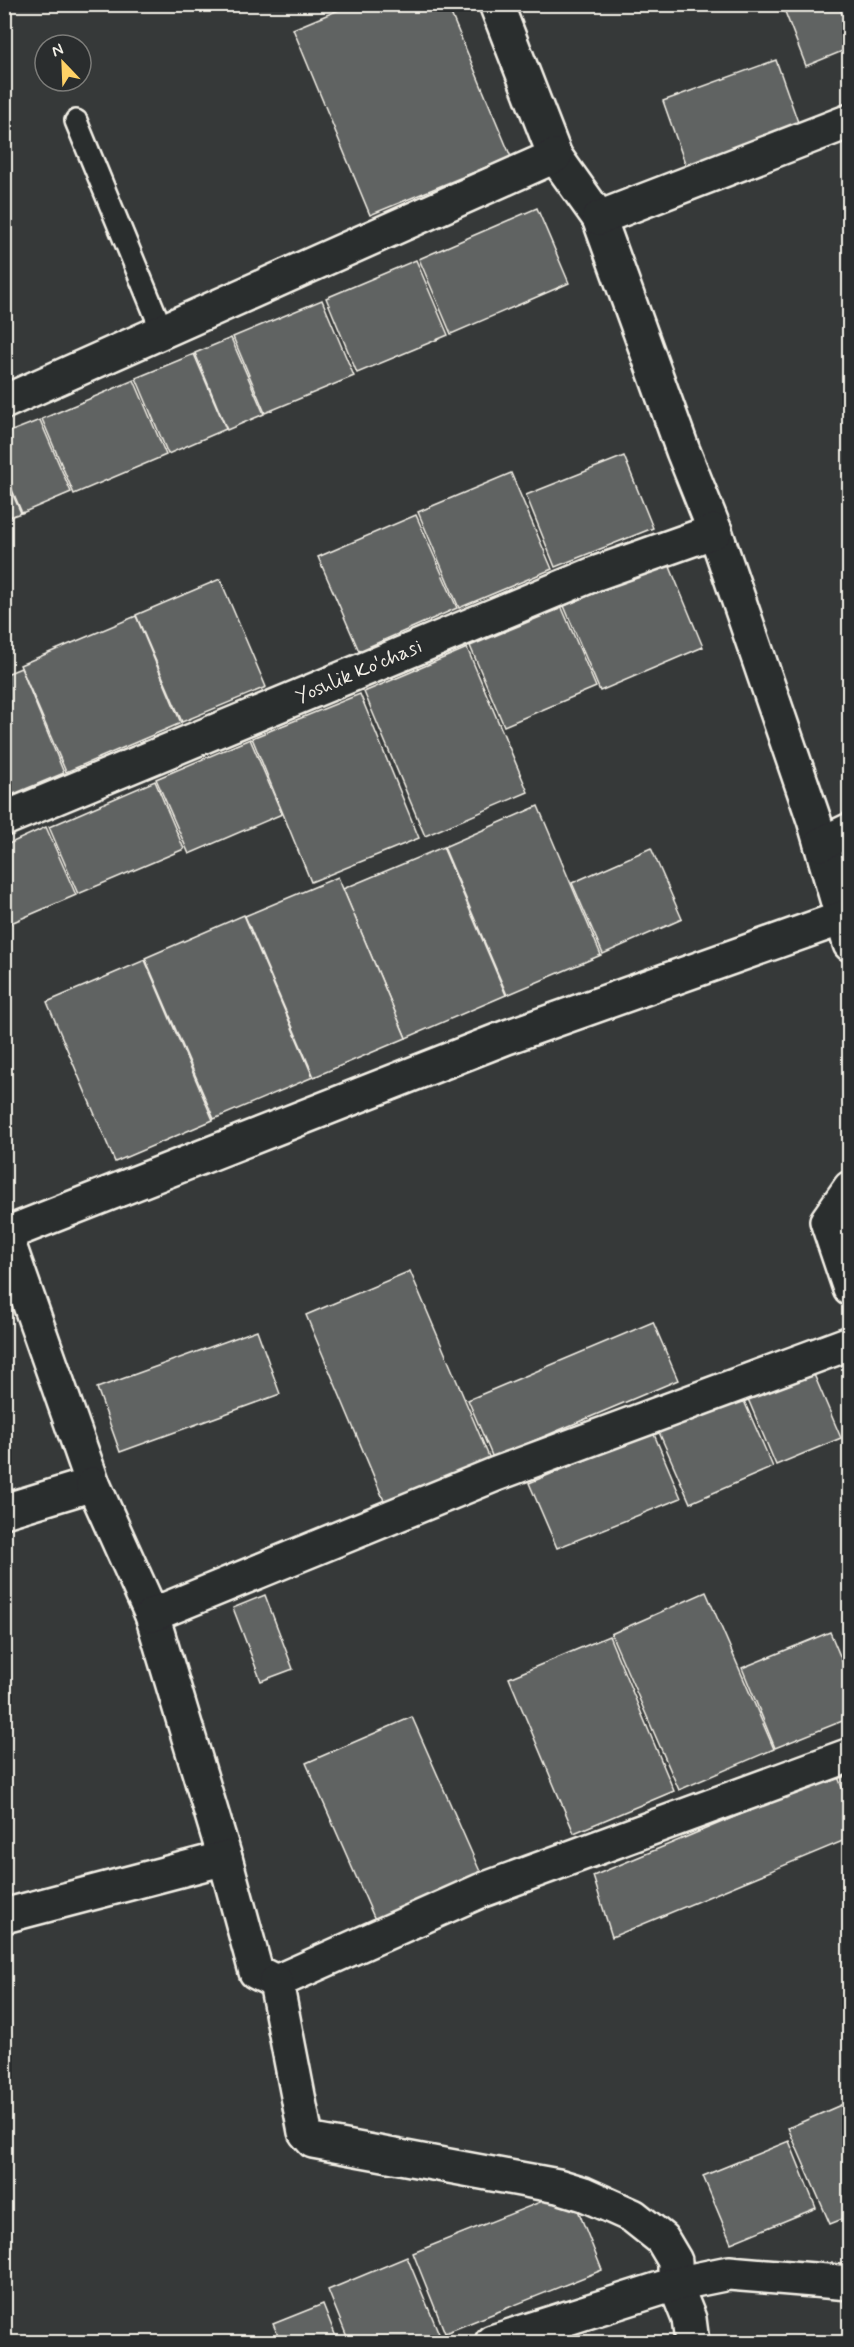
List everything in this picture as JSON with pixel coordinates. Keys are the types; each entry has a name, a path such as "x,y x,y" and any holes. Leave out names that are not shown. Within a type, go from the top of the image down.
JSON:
{"street":[{"path":"276,1982 256,1972 225,1858 152,1615 93,1484 5,1233 507,1037 846,931 835,837 683,451 599,218 555,156 496,4"},
{"path":"599,218 849,121"},
{"path":"4,402 163,333 555,156"},
{"name":"Yoshlik Ko'chasi","path":"4,819 594,574 715,531"},
{"path":"849,1188 827,1221 849,1289"},
{"path":"152,1615 496,1474 849,1343"},
{"path":"4,1511 93,1484"},
{"path":"276,1982 480,1891 849,1755"},
{"path":"4,1916 225,1858"},
{"path":"276,1982 305,2132 313,2141 468,2168 584,2194 633,2216 662,2239 675,2261 675,2284 688,2319 692,2343"},
{"path":"492,2343 675,2284 729,2273 849,2283"}],"lane":[{"path":"76,121 163,333"}],"building":[{"path":"353,4 447,4 511,157 370,215 293,29"},
{"path":"782,4 838,4 850,33 850,48 806,66"},
{"path":"776,60 799,125 686,166 663,101"},
{"path":"537,208 569,283 451,334 419,259"},
{"path":"416,260 448,335 357,373 326,298"},
{"path":"322,300 354,376 265,413 233,337"},
{"path":"231,338 264,414 227,430 195,353"},
{"path":"194,354 226,429 168,454 136,378"},
{"path":"134,380 166,455 74,494 42,419"},
{"path":"40,420 71,492 22,513 4,471 4,434"},
{"path":"624,456 653,528 555,567 526,495"},
{"path":"511,473 552,569 459,608 418,512"},
{"path":"4,475 21,513 4,519"},
{"path":"416,515 457,608 359,651 318,557"},
{"path":"668,562 703,647 600,691 564,606"},
{"path":"220,579 266,687 182,722 136,615"},
{"path":"562,608 596,687 504,726 470,646"},
{"path":"136,616 181,723 66,772 20,665"},
{"path":"467,648 528,792 425,836 364,692"},
{"path":"21,668 64,773 4,798 4,675"},
{"path":"360,694 419,838 311,882 252,738"},
{"path":"250,739 282,814 189,854 156,779"},
{"path":"155,781 184,849 78,894 49,827"},
{"path":"538,806 601,955 507,995 444,847"},
{"path":"46,827 76,895 4,926 4,846"},
{"path":"443,847 506,995 406,1038 343,889"},
{"path":"651,848 682,919 603,954 572,883"},
{"path":"338,877 406,1038 314,1077 245,916"},
{"path":"244,915 313,1077 214,1119 145,958"},
{"path":"145,960 213,1120 115,1162 47,1002"},
{"path":"410,1271 490,1459 385,1503 306,1315"},
{"path":"653,1322 678,1380 493,1458 468,1400"},
{"path":"257,1330 280,1394 120,1452 97,1388"},
{"path":"810,1365 841,1438 776,1465 745,1392"},
{"path":"741,1394 773,1467 690,1503 658,1430"},
{"path":"653,1432 681,1498 557,1548 529,1483"},
{"path":"706,1592 774,1749 679,1790 611,1634"},
{"path":"265,1595 293,1669 261,1681 233,1608"},
{"path":"830,1632 850,1680 850,1718 775,1748 742,1668"},
{"path":"609,1636 674,1791 574,1833 509,1678"},
{"path":"412,1717 482,1876 376,1922 306,1763"},
{"path":"837,1774 850,1809 850,1838 612,1937 593,1876"},
{"path":"850,2101 850,2216 830,2224 788,2128"},
{"path":"789,2141 816,2208 731,2243 703,2176"},
{"path":"570,2190 602,2270 445,2333 413,2253"},
{"path":"407,2257 440,2336 424,2342 349,2342 328,2290"},
{"path":"323,2304 338,2342 281,2342 273,2324"}]}
